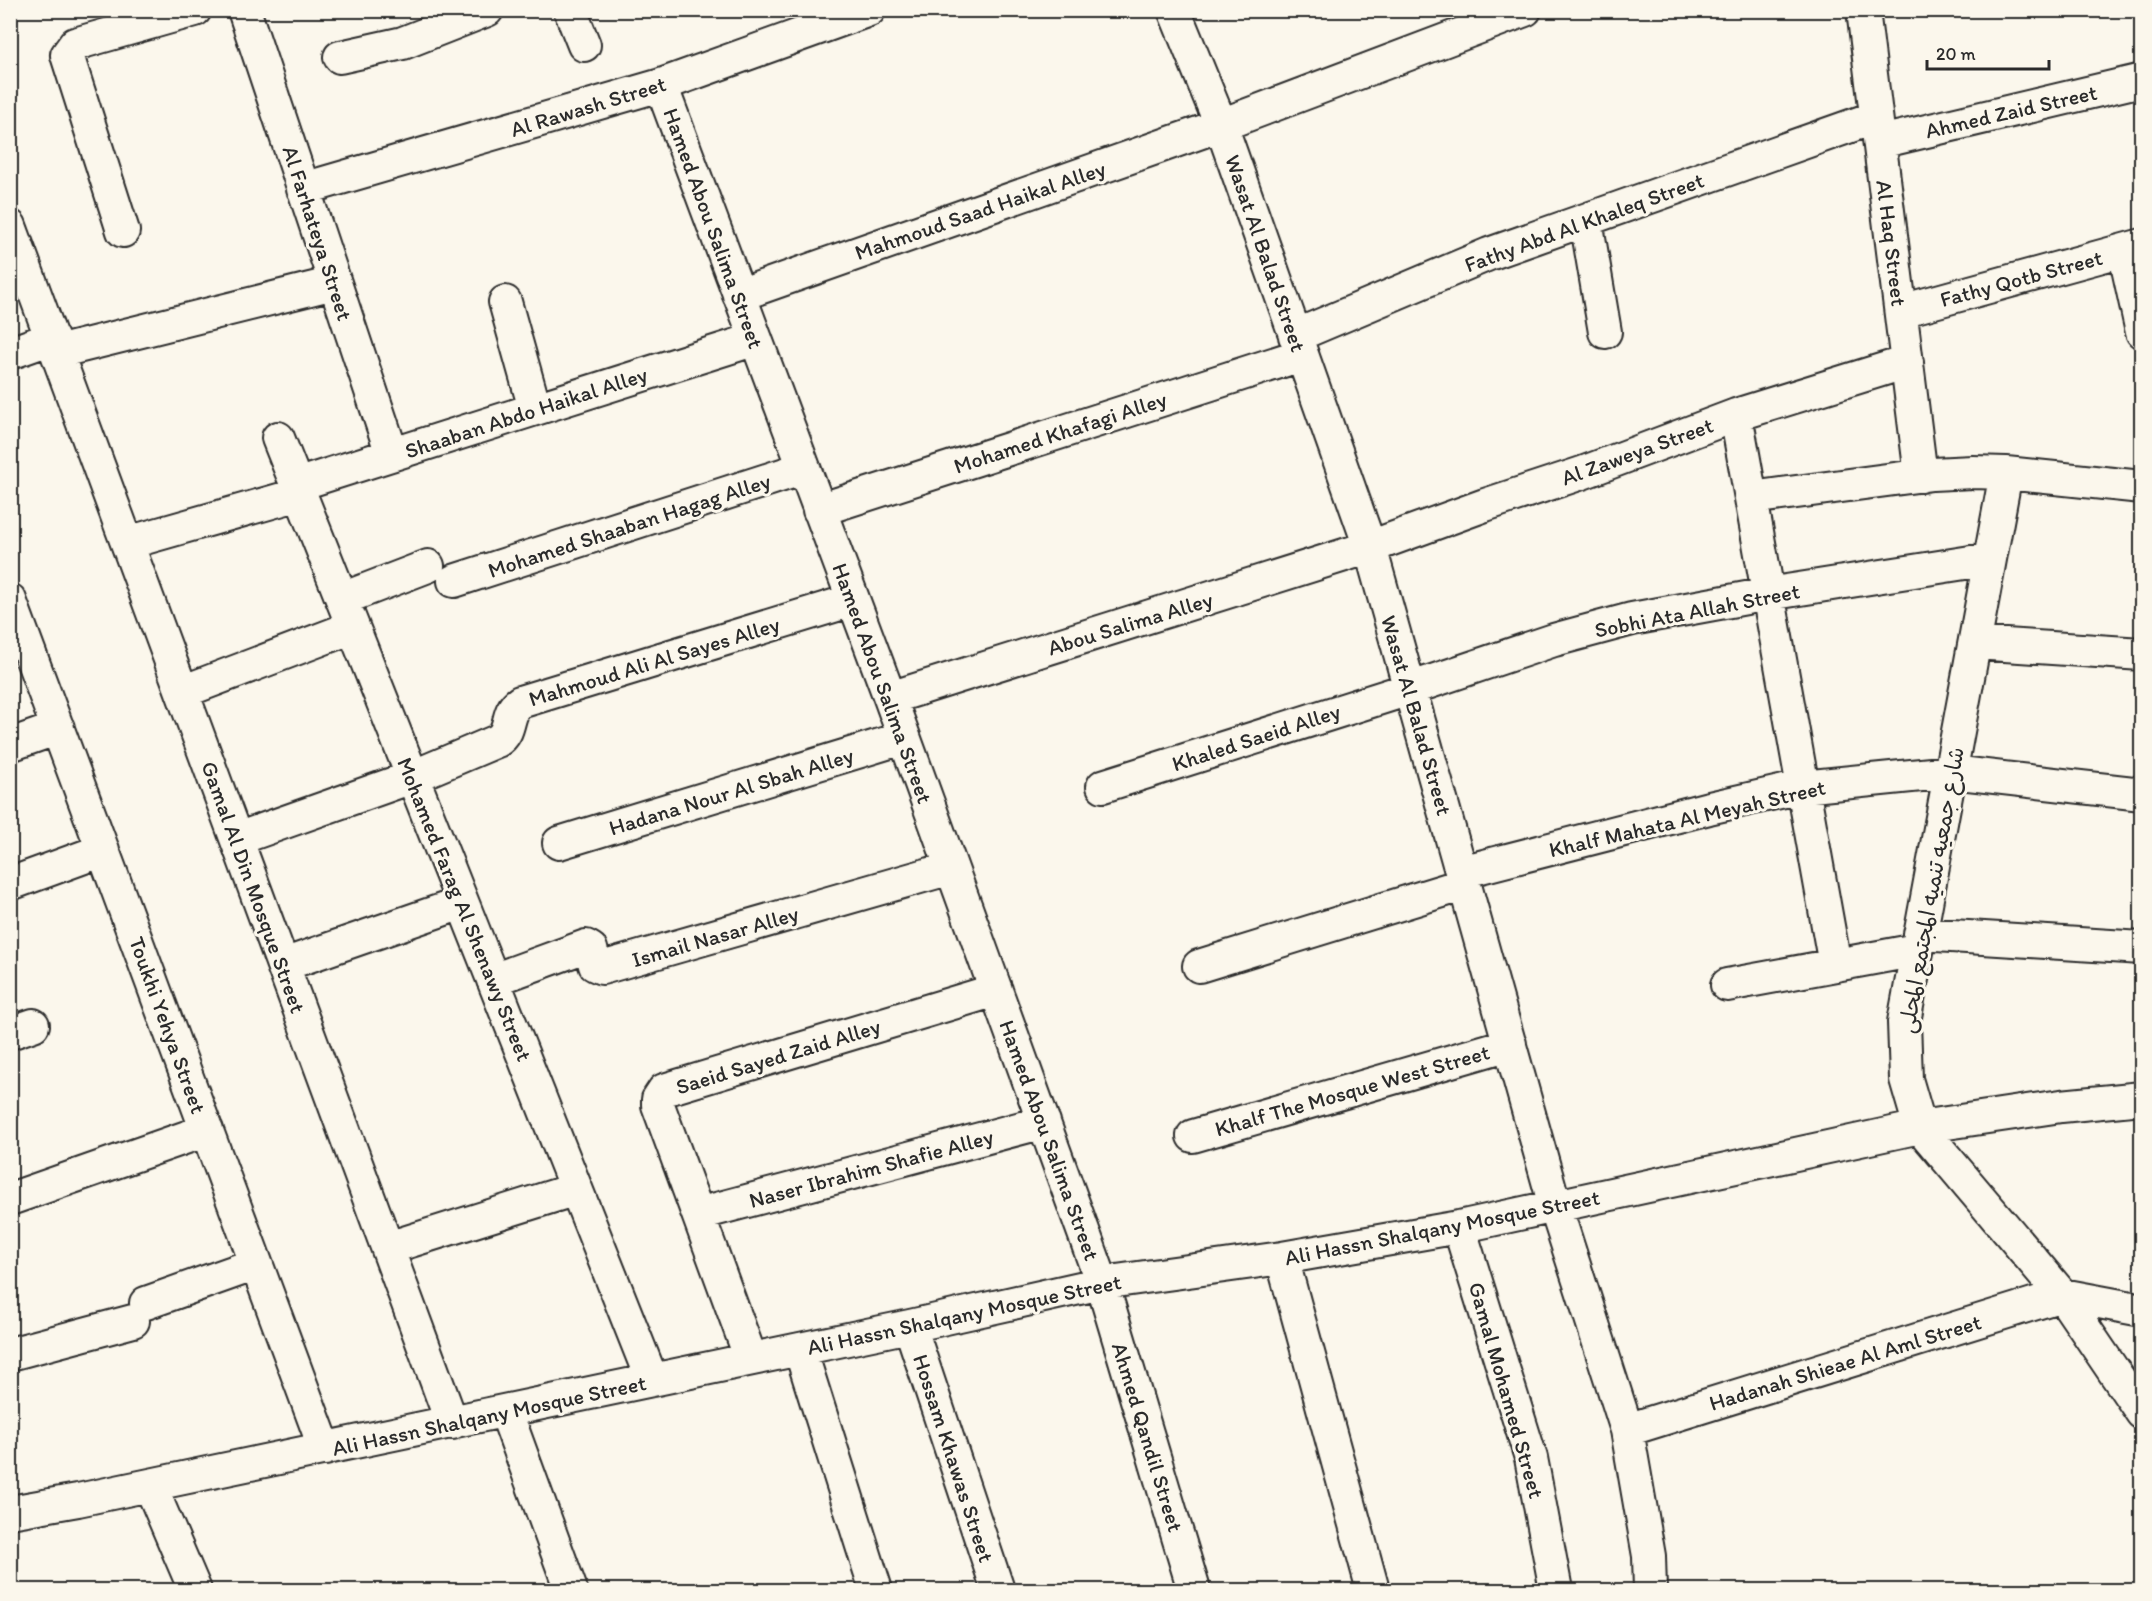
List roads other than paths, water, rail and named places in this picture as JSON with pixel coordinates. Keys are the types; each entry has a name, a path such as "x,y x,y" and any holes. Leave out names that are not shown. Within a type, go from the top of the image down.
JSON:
{"street":[{"path":"123,231 69,64 69,51 75,44 195,10"},
{"name":"Al Farhateya Street","path":"244,10 392,454"},
{"path":"340,57 403,43 487,10"},
{"path":"570,10 584,45"},
{"name":"Al Rawash Street","path":"303,189 661,85 869,10"},
{"name":"Wasat Al Balad Street","path":"1173,10 1221,125 1370,547 1555,1206 1627,1430 1649,1556 1650,1590"},
{"name":"Mahmoud Saad Haikal Alley","path":"739,294 1221,125 1525,10"},
{"name":"Al Haq Street","path":"1863,10 1921,476"},
{"name":"Ahmed Zaid Street","path":"1878,130 2142,80"},
{"name":"Hamed Abou Salima Street","path":"661,85 890,698 1102,1283"},
{"name":"Fathy Abd Al Khaleq Street","path":"1298,346 1489,254 1586,220 1878,130"},
{"path":"1586,220 1605,332"},
{"name":"Gamal Al Din Mosque Street","path":"10,226 452,1423"},
{"path":"2133,248 2142,332"},
{"name":"Fathy Qotb Street","path":"1901,311 2133,248"},
{"path":"10,353 334,283"},
{"path":"505,302 535,409"},
{"name":"Shaaban Abdo Haikal Alley","path":"127,543 298,489 392,454 756,339"},
{"name":"Mohamed Khafagi Alley","path":"819,510 1298,346"},
{"name":"Al Zaweya Street","path":"1370,547 1736,415 1907,362"},
{"path":"1736,415 1835,965"},
{"name":"Mohamed Farag Al Shenawy Street","path":"278,438 652,1380"},
{"name":"Mohamed Shaaban Hagag Alley","path":"342,599 441,574 804,468"},
{"path":"1750,498 1921,476 1973,472 2006,473 2142,487"},
{"name":"شارع جمعيه تنميه المجتمع المحلى","path":"2006,473 1904,1022 1906,1079 1920,1127 2062,1295 2142,1413"},
{"name":"Abou Salima Alley","path":"890,698 1370,547"},
{"name":"Sobhi Ata Allah Street","path":"1410,689 1554,640 1632,619 1768,594 1990,559"},
{"name":"Toukhi Yehya Street","path":"10,600 325,1449"},
{"name":"Mahmoud Ali Al Sayes Alley","path":"237,839 412,777 501,739 507,731 512,709 519,702 853,600"},
{"path":"182,692 353,627"},
{"path":"1975,643 2142,654"},
{"name":"Khaled Saeid Alley","path":"1103,786 1410,689"},
{"path":"10,745 58,728"},
{"name":"Hadana Nour Al Sbah Alley","path":"559,843 903,738"},
{"name":"Khalf Mahata Al Meyah Street","path":"1200,966 1463,878 1709,808 1802,787 1951,772 2142,794"},
{"path":"10,884 103,850"},
{"name":"Ismail Nasar Alley","path":"493,980 586,946 591,949 596,965 602,968 951,868"},
{"path":"283,965 462,903"},
{"path":"1727,985 1835,965 1919,942 2142,948"},
{"name":"Saeid Sayed Zaid Alley","path":"751,1359 658,1105 658,1099 664,1090 996,990"},
{"name":"Khalf The Mosque West Street","path":"1193,1136 1510,1044"},
{"name":"Ali Hassn Shalqany Mosque Street","path":"10,1512 506,1412 1102,1283 1282,1258 1459,1227 1920,1127 2061,1106 2142,1098"},
{"name":"Naser Ibrahim Shafie Alley","path":"698,1214 1044,1122"},
{"path":"10,1199 207,1130"},
{"path":"388,1248 576,1189"},
{"name":"Gamal Mohamed Street","path":"1459,1227 1531,1458 1556,1590"},
{"path":"1282,1258 1373,1590"},
{"path":"10,1354 140,1312 256,1264"},
{"name":"Ahmed Qandil Street","path":"1102,1283 1194,1590"},
{"path":"2062,1295 2142,1310"},
{"name":"Hadanah Shieae Al Aml Street","path":"1627,1430 2062,1295"},
{"name":"Hossam Khawas Street","path":"910,1326 998,1590"},
{"path":"800,1349 876,1590"},
{"path":"506,1412 571,1590"},
{"path":"150,1485 195,1590"}]}
